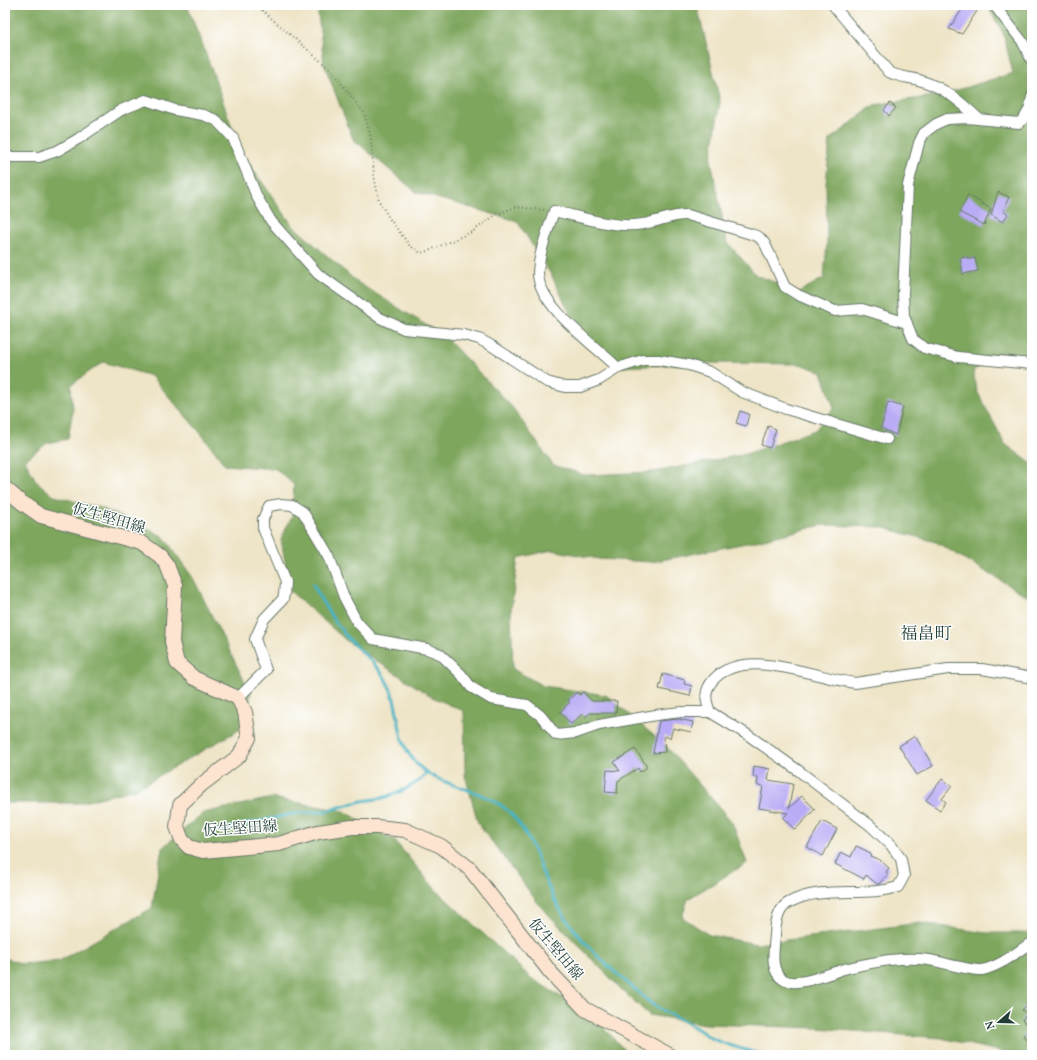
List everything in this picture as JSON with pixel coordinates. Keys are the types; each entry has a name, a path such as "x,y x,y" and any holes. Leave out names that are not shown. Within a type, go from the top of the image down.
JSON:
{"main road":[{"name":"仮生堅田線","path":"5,488 42,516 142,544 160,556 167,565 175,586 172,642 177,663 194,678 238,698 245,712 248,738 239,756 201,785 180,805 177,827 182,840 189,847 203,851 279,844 318,832 352,827 377,826 405,830 441,846 470,869 552,973 585,1008 669,1055"}],"street":[{"path":"833,5 889,72 899,77 922,81 953,95 979,119"},
{"path":"994,5 1022,41 1032,61"},
{"path":"1032,97 1030,109 1026,118 1019,123 967,118 947,119 936,124 924,133 919,143 908,185 903,294 904,316 907,324 913,339 924,348 958,357 1032,364"},
{"path":"5,158 39,157 58,151 121,110 146,100 175,110 203,115 216,120 233,138 257,197 271,221 318,274 380,318 404,329 464,335 479,340 492,346 547,382 565,387 580,387 599,380 618,368 643,360 659,360 689,365 710,372 742,392 786,409 887,439"},
{"path":"618,368 565,321 545,295 538,275 542,253 554,210 621,225 643,224 678,215 688,215 750,234 759,237 765,244 785,287 798,295 835,310 862,309 881,314 907,324"},
{"path":"238,698 266,670 255,639 264,619 283,599 284,595 285,582 263,528 263,519 269,506 281,504 292,505 303,512 329,556 344,597 357,622 373,639 427,649 440,654 461,674 471,687 491,699 527,705 541,716 556,735 576,733 599,725 656,715 681,712 710,712 748,736 831,794 871,826 891,845 901,859 904,876 898,887 885,891 815,894 787,903 779,914 775,928 773,956 774,969 782,980 792,982 810,980 846,968 901,959 928,960 981,970 998,965 1032,942"},
{"path":"710,712 705,700 708,686 721,672 738,665 759,664 804,671 832,679 855,683 948,669 982,669 1032,678"}],"path":[{"path":"256,5 331,70 364,113 371,138 374,174 380,201 389,218 410,246 421,253 428,251 472,232 497,214 516,207 554,210"}],"green space":[{"path":"5,5 187,5 213,73 240,151 293,226 357,282 445,337 512,407 553,465 585,475 654,472 746,454 815,430 834,408 822,372 800,364 709,363 620,367 580,335 552,276 517,221 416,192 353,139 324,64 317,5 697,5 720,101 711,160 727,242 756,275 799,292 824,278 827,242 826,184 830,140 874,105 941,95 1013,73 1003,33 987,5 1032,5 1032,363 991,359 973,371 977,391 1005,444 1032,464 1032,599 936,542 881,527 822,525 756,541 652,562 599,559 552,550 518,558 511,610 513,669 543,686 606,695 666,746 732,822 747,863 688,899 682,917 709,935 756,944 920,923 986,933 1032,933 1032,1055 1016,1055 941,1038 817,1028 705,1024 649,1015 622,990 541,907 478,823 465,775 464,711 432,697 348,642 290,591 281,539 292,516 294,485 276,469 225,465 203,436 151,376 103,362 71,385 73,409 68,439 47,443 25,460 36,481 54,496 101,508 163,536 193,578 251,694 244,727 136,789 79,803 5,803"},
{"path":"272,798 344,811 394,840 436,890 531,978 595,1018 629,1055 5,1055 5,958 23,964 59,961 152,908 162,848 203,813"}],"building":[{"path":"965,5 977,11 962,34 949,29"},
{"path":"890,103 896,108 889,116 884,110"},
{"path":"998,192 1009,197 1003,211 1008,214 1003,222 991,215"},
{"path":"968,195 991,209 984,225 959,212"},
{"path":"968,257 968,259 975,258 978,271 963,274 960,258"},
{"path":"888,402 903,407 896,435 881,428"},
{"path":"740,411 749,414 746,426 736,423"},
{"path":"768,426 776,429 770,448 761,445"},
{"path":"663,674 685,680 684,684 692,686 690,696 659,689"},
{"path":"577,692 580,695 583,692 592,701 617,701 616,713 590,713 585,717 582,714 571,724 560,712 570,702 568,700"},
{"path":"678,719 693,722 691,732 673,728 670,738 664,736 665,752 653,753 659,721"},
{"path":"915,736 933,766 917,775 899,746"},
{"path":"635,749 646,765 646,768 640,772 638,768 618,781 617,793 605,792 607,770 620,771 614,762"},
{"path":"754,766 770,769 768,780 793,784 789,808 802,796 815,809 795,830 783,818 788,813 759,808 763,786 757,785 758,777 753,777"},
{"path":"942,779 952,786 942,799 946,802 940,810 926,800"},
{"path":"822,821 837,829 823,856 807,847"},
{"path":"856,846 867,851 866,852 871,854 870,856 880,860 889,868 886,872 888,874 879,884 866,875 864,879 835,864 841,852 851,857"},
{"path":"1032,1000 1032,1044 1023,1036 1030,1027 1022,1020 1027,1014 1022,1010"}],"waterway":[{"path":"313,584 324,605 341,630 351,642 374,663 387,682 395,702 401,733 408,753 425,771 436,778 490,799 502,806 513,816 527,835 554,899 570,924 598,957 660,1009 717,1041 764,1055"},
{"path":"216,831 292,814 326,811 362,801 383,798 406,789 420,780 427,772"}],"district":[{"name":"福畠町","path":"926,633"}]}
